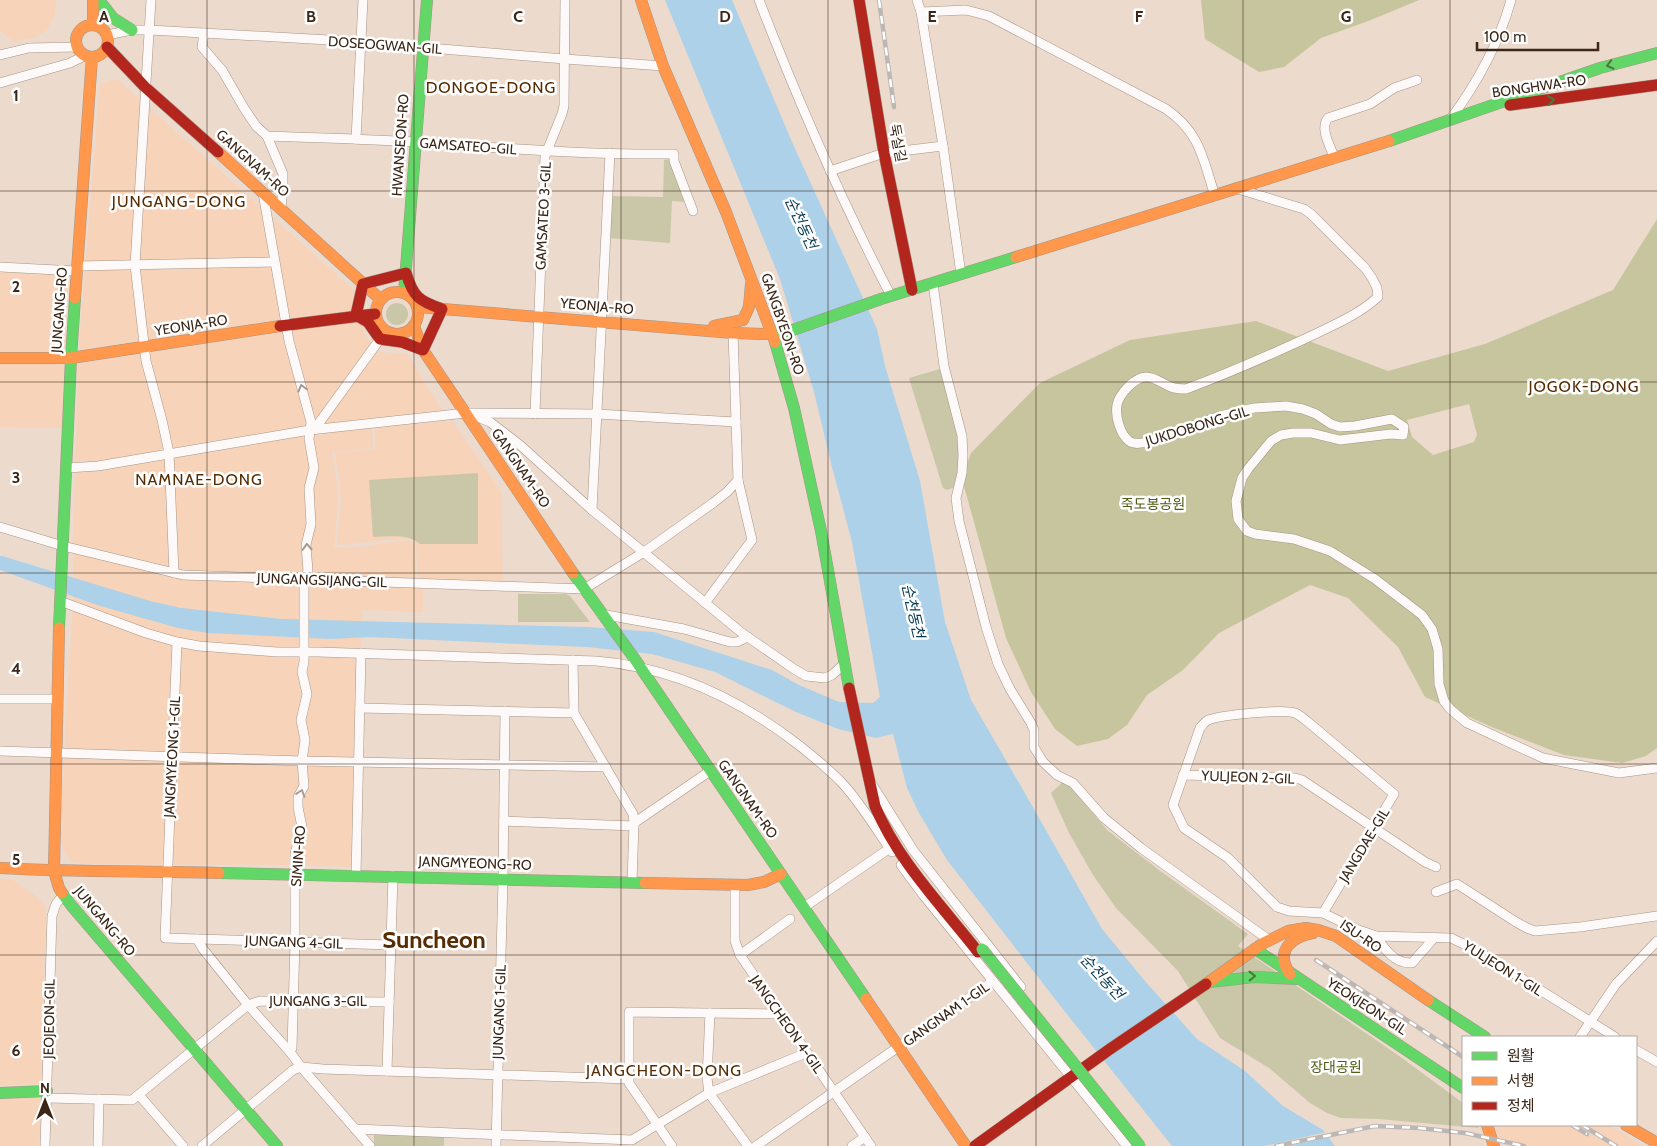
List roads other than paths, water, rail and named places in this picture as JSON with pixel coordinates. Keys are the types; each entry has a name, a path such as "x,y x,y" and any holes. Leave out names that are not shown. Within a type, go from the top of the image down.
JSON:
{"main road":[{"path":"92,25 93,0"},
{"path":"98,0 113,19 132,30"},
{"name":"HWANSEON-RO","path":"404,293 427,0"},
{"name":"GANGBYEON-RO","path":"642,0 664,66 773,334 794,408 821,530 845,668 871,783"},
{"name":"둑실길","path":"859,0 884,154 912,290"},
{"path":"92,25 104,30 107,35 107,47 98,56 89,56 78,47 76,41 81,30 92,25"},
{"name":"GANGNAM-RO","path":"107,47 146,88 380,299"},
{"name":"BONGHWA-RO","path":"1485,109 1600,68 1657,53"},
{"name":"JUNGANG-RO","path":"89,56 71,358 60,601 54,871 63,895 276,1146"},
{"name":"BONGHWA-RO","path":"1485,109 1657,85"},
{"path":"773,334 790,331 886,297 1334,159 1485,109"},
{"path":"406,273 411,291 427,303 442,309 423,350 384,335 356,315 363,284 406,273"},
{"path":"694,329 743,320 752,303 750,274"},
{"path":"391,292 404,293 410,296 418,307 414,326 404,333 384,335 376,314 376,308 380,299 391,292"},
{"name":"YEONJA-RO","path":"418,307 733,333 773,334"},
{"name":"YEONJA-RO","path":"0,358 71,358 286,325 376,314"},
{"name":"GANGNAM-RO","path":"414,326 423,350 601,614 637,662 966,1146"},
{"path":"871,783 875,806 882,823 908,865 1140,1146"},
{"path":"871,783 883,812 906,851 1021,1007 1135,1146"},
{"name":"JANGMYEONG-RO","path":"0,868 54,871 393,876 735,885 758,885 770,881 781,874"},
{"name":"ISU-RO","path":"1087,1065 1233,962 1269,940 1289,931 1304,928 1318,929 1336,936 1448,1014 1483,1036"},
{"path":"1294,976 1284,963 1283,955 1286,948 1305,934 1320,933 1336,936"},
{"name":"YEOKJEON-GIL","path":"1255,950 1462,1087"},
{"path":"1205,983 1234,977 1294,976"},
{"path":"975,1146 1087,1065"},
{"path":"0,1093 47,1094"},
{"path":"1487,1126 1494,1146"},
{"path":"1628,1126 1656,1142"}],"street":[{"path":"151,0 135,265 146,361 169,454 174,573"},
{"path":"356,139 363,0"},
{"name":"GAMSATEO 3-GIL","path":"535,414 545,164 547,151 562,114 565,59 565,0"},
{"path":"759,0 800,103 886,297"},
{"path":"916,0 922,12 944,146 961,274"},
{"path":"1449,121 1466,98 1483,67 1508,12 1511,0"},
{"path":"922,12 966,10 989,16 1166,109 1184,124 1194,136 1215,196"},
{"name":"DOSEOGWAN-GIL","path":"107,35 132,30 204,33 423,47 664,66"},
{"path":"204,33 202,47 222,70 256,126 267,136 283,174 284,188 281,208"},
{"path":"0,55 29,48 78,47"},
{"path":"0,83 89,56"},
{"path":"1334,159 1324,125 1328,118 1370,104 1394,88 1417,80"},
{"name":"GAMSATEO-GIL","path":"267,136 416,142 610,154 674,154 674,161 693,212"},
{"path":"830,171 884,154 944,146"},
{"path":"592,510 610,154"},
{"name":"JUKDOBONG-GIL","path":"1238,189 1304,209 1311,214 1365,268 1377,288 1378,297 1340,322 1268,356 1186,389 1173,388 1146,377 1135,380 1125,390 1117,404 1117,420 1129,441 1136,443 1148,442 1220,416 1254,408 1286,406 1303,409 1340,427 1355,426 1384,419 1392,419 1398,422 1404,427 1403,435 1391,434 1340,440 1311,433 1293,433 1282,435 1271,441 1248,469 1240,484 1236,501 1236,514 1242,525 1255,534 1294,539 1330,551 1375,579 1422,615 1432,629 1438,650 1439,684 1444,701 1450,709 1467,723 1543,758 1619,773 1657,768"},
{"name":"SIMIN-RO","path":"263,192 286,325 311,422 310,439 314,468 310,488 311,524 306,545 308,570 304,579 304,649 302,672 307,694 301,720 305,740 302,761 304,786 298,797 302,827 301,838 295,854 295,942 292,1048 290,1052"},
{"path":"0,267 76,268 274,262"},
{"path":"933,283 944,366 962,436 962,473 956,498 957,515 992,646 1010,689 1032,723 1034,747 1043,762 1058,775 1073,783 1104,818 1141,848 1269,940"},
{"path":"705,603 752,540 738,480 733,333"},
{"path":"310,430 384,335"},
{"path":"466,413 490,422 520,445 592,510 705,603 748,637 794,669 806,676 825,678 845,668"},
{"path":"67,468 98,466 310,430 466,413 597,414 736,422"},
{"path":"584,588 644,552 713,503 738,480"},
{"name":"JUNGANGSIJANG-GIL","path":"0,527 63,546 183,575 584,588"},
{"path":"60,601 146,633 199,646 617,663 637,662 709,690 751,711 789,737 844,785 867,814 924,896 1127,1146"},
{"path":"601,614 684,629 730,642 737,642 748,637"},
{"name":"JANGMYEONG 1-GIL","path":"166,872 177,642"},
{"path":"356,876 361,653"},
{"path":"573,660 574,713 633,814 632,883"},
{"path":"0,699 58,699"},
{"path":"360,708 574,713"},
{"name":"JUNGANG 1-GIL","path":"496,1146 505,711"},
{"name":"JANGDAE-GIL","path":"1277,712 1294,713 1308,722 1394,794 1323,913 1288,911 1277,907 1269,900 1228,858 1184,828 1172,805 1183,775 1200,728 1210,719 1277,712"},
{"path":"0,751 302,761 606,767"},
{"path":"504,821 634,825 710,771"},
{"name":"YULJEON 2-GIL","path":"1183,775 1295,778 1302,780 1425,862 1436,867"},
{"path":"871,783 913,850 1087,1065 1147,1146"},
{"path":"890,848 908,865"},
{"path":"803,908 890,848"},
{"name":"JUNGANG 4-GIL","path":"166,872 164,938 391,945"},
{"path":"387,1071 393,876"},
{"path":"1436,892 1457,884 1516,922 1535,931 1580,927 1657,916"},
{"name":"JANGCHEON 4-GIL","path":"735,885 734,936 740,955 871,1146"},
{"name":"JEOJEON-GIL","path":"45,1146 52,916 56,904 63,895"},
{"name":"YULJEON 1-GIL","path":"1323,913 1356,929 1376,936 1451,938 1463,942 1613,1036"},
{"path":"740,955 790,919"},
{"path":"1376,936 1389,954 1405,963 1412,963 1434,938"},
{"path":"197,939 248,1005"},
{"path":"1581,1036 1616,984 1657,941"},
{"name":"GANGNAM 1-GIL","path":"899,1047 993,981"},
{"name":"JUNGANG 3-GIL","path":"139,1095 248,1005 260,1001 293,1000 389,1002"},
{"name":"JUNGANG 3-GIL","path":"248,1005 290,1052"},
{"path":"672,1146 631,1087 628,1078 629,1012 779,1014"},
{"path":"710,1013 707,1078 709,1093 748,1146"},
{"path":"756,1146 899,1047"},
{"path":"1637,1051 1657,1062"},
{"path":"290,1052 370,1146"},
{"path":"354,1129 632,1143 709,1093 806,1053"},
{"path":"202,1146 293,1070 301,1067 628,1078"},
{"path":"47,1094 99,1100 132,1100 139,1095 183,1146"},
{"path":"98,1146 99,1100"},
{"path":"852,1146 865,1137"}],"water":[{"name":"순천동천","path":"665,0 732,0 792,142 877,329 885,366 920,481 945,622 971,700 1102,929 1144,980 1197,1039 1245,1071 1283,1106 1323,1130 1335,1146 1172,1146 947,860 919,813 907,788 893,734 876,738 838,729 796,712 715,672 652,654 587,647 371,637 331,639 208,633 178,628 97,605 0,570 0,556 2,556 150,601 181,608 282,619 588,627 654,632 772,670 799,685 839,702 873,703 880,697 852,542 814,392 780,279"}],"railway":[{"path":"879,0 894,107"},
{"path":"1316,960 1462,1056"},
{"path":"1276,1146 1375,1126 1465,1133 1524,1146"},
{"path":"1574,1126 1587,1134"},
{"path":"1584,1126 1616,1146"}],"district":[{"name":"DONGOE-DONG","path":"491,87"},
{"name":"JUNGANG-DONG","path":"179,201"},
{"name":"JOGOK-DONG","path":"1584,386"},
{"name":"NAMNAE-DONG","path":"199,479"},
{"name":"Suncheon","path":"434,940"},
{"name":"JANGCHEON-DONG","path":"664,1070"}],"park label":[{"name":"죽도봉공원","path":"1153,504"},
{"name":"장대공원","path":"1336,1067"}]}
